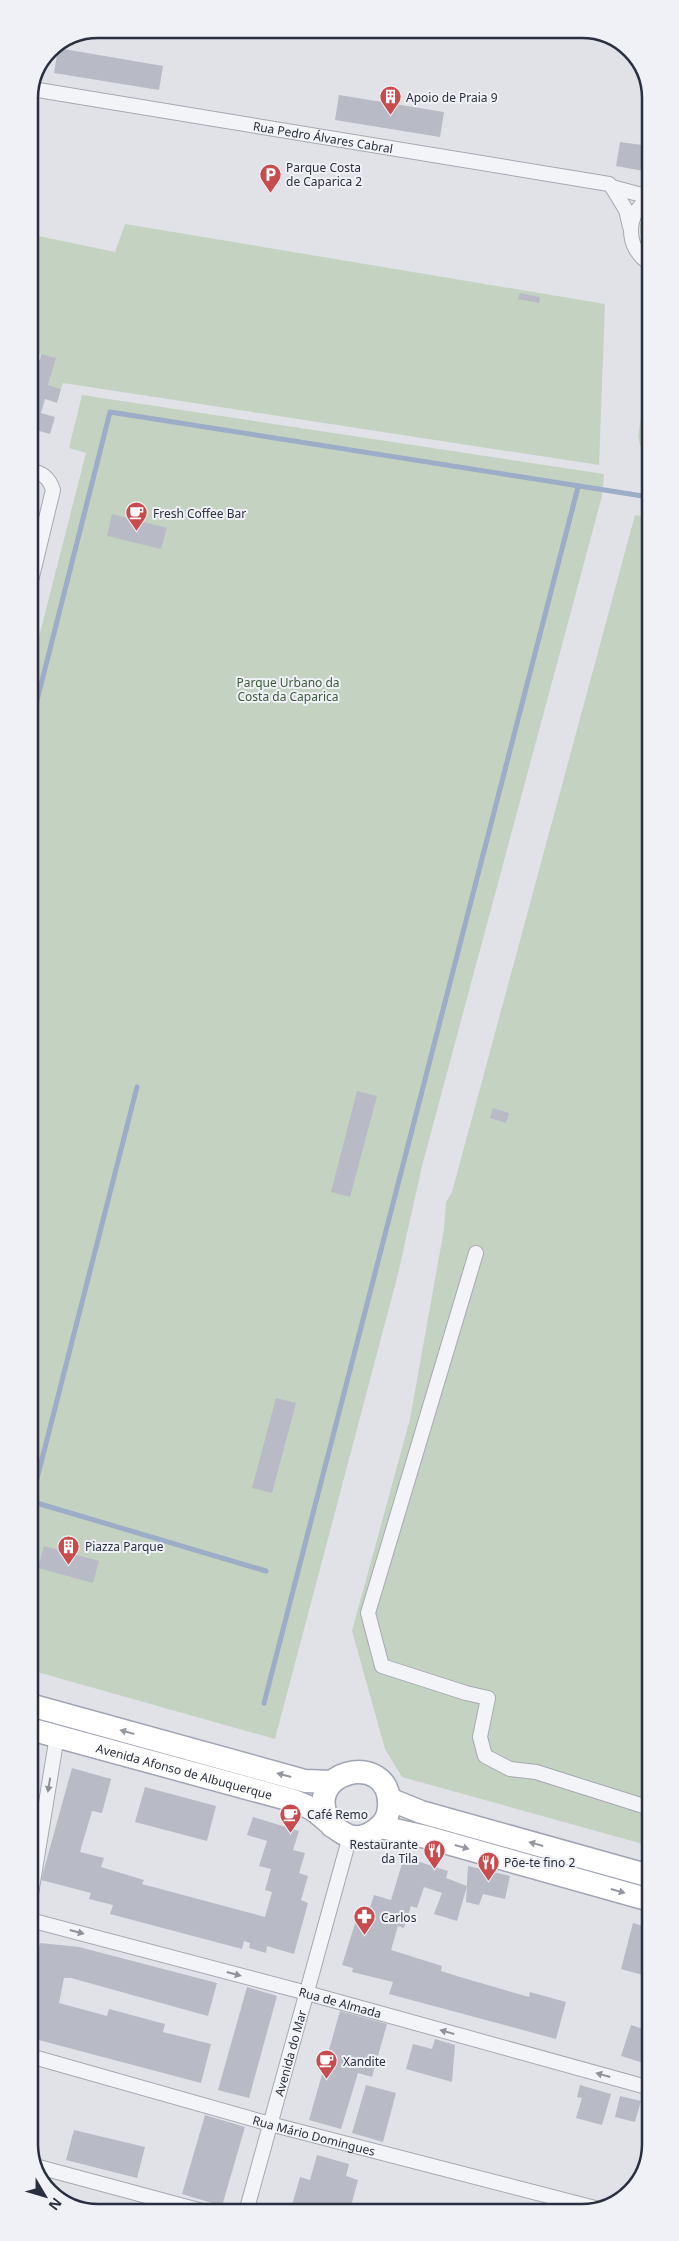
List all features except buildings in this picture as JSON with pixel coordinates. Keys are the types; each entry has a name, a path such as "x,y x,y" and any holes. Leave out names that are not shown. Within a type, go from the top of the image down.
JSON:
{"main road":[{"name":"Avenida Afonso de Albuquerque","path":"38,1707 305,1781 332,1782 340,1775 361,1771 371,1774 380,1780 390,1799"},
{"name":"Avenida Afonso de Albuquerque","path":"38,1731 291,1800 315,1811 341,1831"},
{"path":"332,1782 324,1799 326,1818 341,1831 361,1837 372,1834 381,1826 390,1809 390,1799 421,1812 642,1874"},
{"path":"381,1826 642,1898"}],"street":[{"name":"Rua Pedro Álvares Cabral","path":"39,90 609,184 612,187 642,194"},
{"path":"612,187 626,210 631,227"},
{"path":"642,205 636,210 630,236 635,250 642,256"},
{"path":"38,473 50,482 53,490 38,552"},
{"path":"476,1253 368,1613 382,1666 466,1693 488,1698 480,1737 485,1756 510,1769 536,1772 642,1805"},
{"path":"38,1851 57,1736"},
{"name":"Avenida do Mar","path":"248,2203 307,1992 341,1831"},
{"name":"Rua de Almada","path":"38,1922 307,1992 642,2086"},
{"name":"Rua Mário Domingues","path":"38,2058 270,2124 580,2204"},
{"path":"43,2168 173,2203"}],"green space":[{"path":"642,220 642,238 640,230"},
{"path":"125,224 605,304 599,465 63,383 61,389 48,385 55,358 38,353 38,236 115,252"},
{"name":"Parque Urbano da Costa da Caparica","path":"82,395 604,474 602,496 422,1166 398,1274 275,1739 38,1672 38,641 86,453 69,448"},
{"path":"642,409 642,447 638,437"},
{"path":"635,515 642,516 642,1844 402,1777 385,1749 352,1631 410,1419 444,1229 446,1202 452,1192"}],"waterway":[{"path":"38,696 110,412 642,496"},
{"path":"264,1703 578,487"},
{"path":"38,1475 137,1087"},
{"path":"38,1503 266,1571"}],"place":[{"name":"Apoio de Praia 9","path":"390,116"},
{"name":"Parque Costa de Caparica 2","path":"270,193"},
{"name":"Fresh Coffee Bar","path":"137,532"},
{"name":"Piazza Parque","path":"69,1565"},
{"name":"Café Remo","path":"291,1833"},
{"name":"Restaurante da Tila","path":"434,1870"},
{"name":"Põe-te fino 2","path":"488,1881"},
{"name":"Carlos","path":"365,1936"},
{"name":"Xandite","path":"327,2080"}]}
